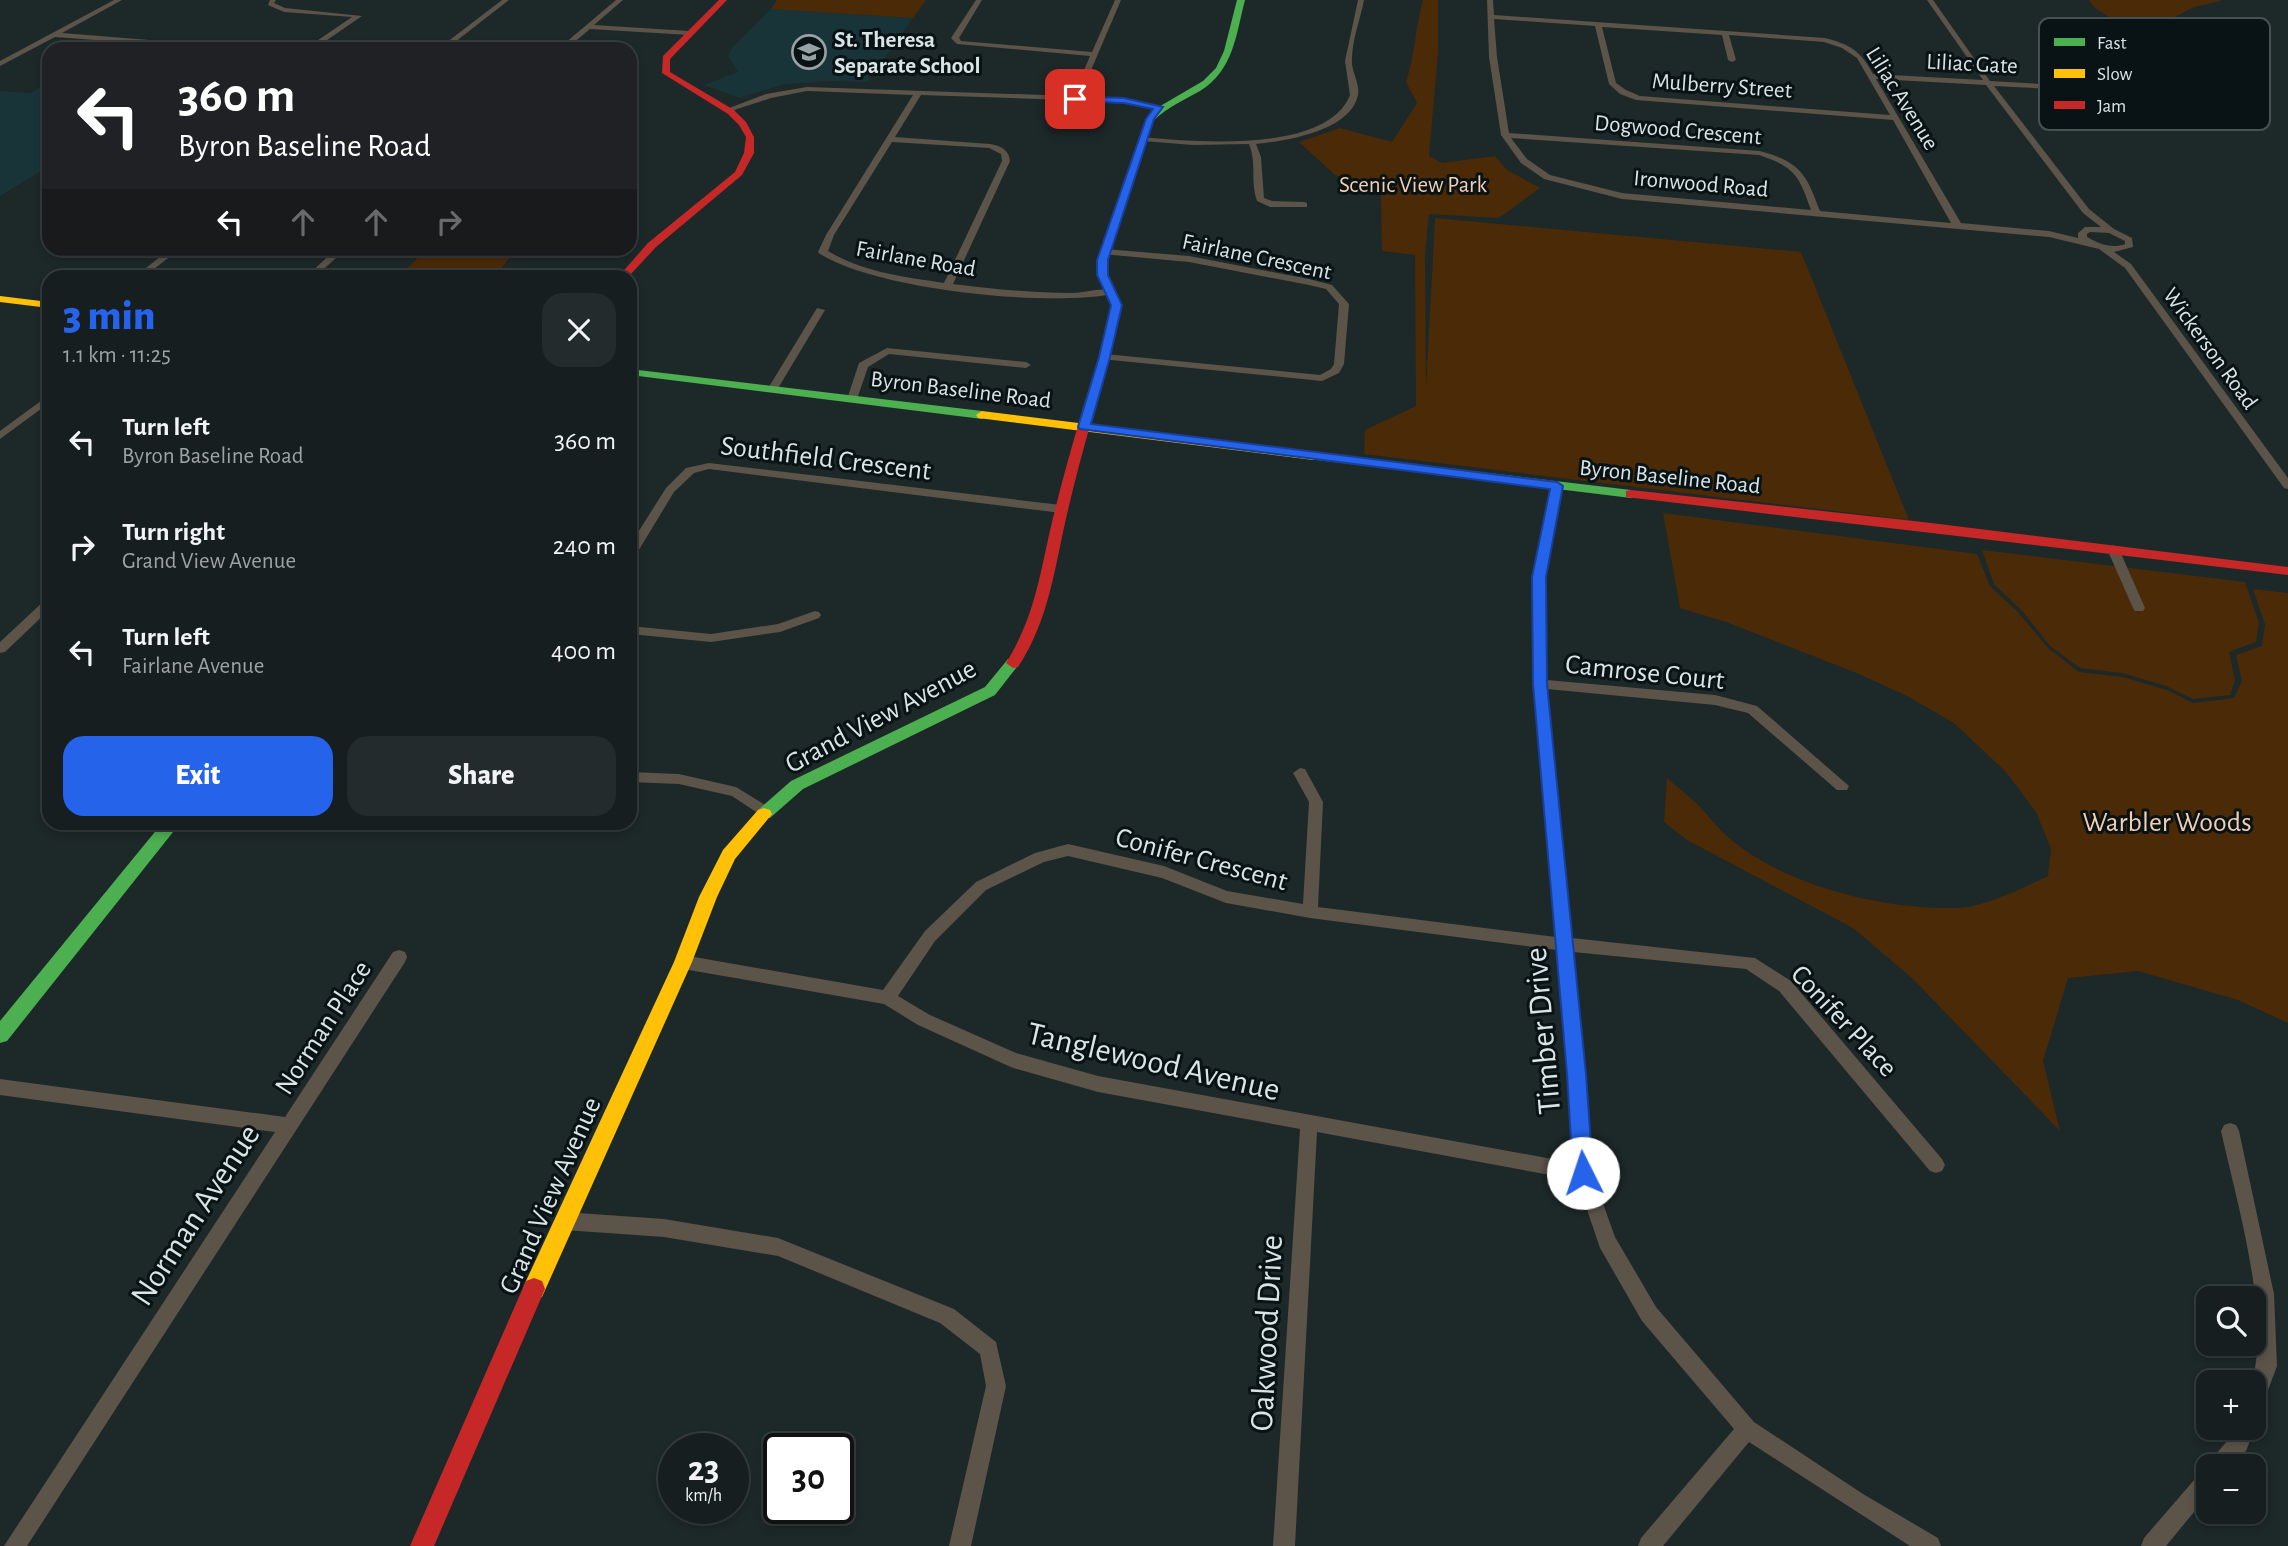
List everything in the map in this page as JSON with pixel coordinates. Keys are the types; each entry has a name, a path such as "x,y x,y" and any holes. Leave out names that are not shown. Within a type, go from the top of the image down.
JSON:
{"street":[{"path":"0,64 119,0"},
{"path":"273,0 270,4 284,10 359,16 320,42"},
{"path":"451,42 506,0"},
{"path":"571,42 620,0"},
{"path":"629,270 652,245 739,173 749,159 752,142 750,129 728,110 680,85 666,73 666,58 723,0"},
{"path":"979,0 954,38 959,43 1095,54"},
{"path":"1075,99 1118,0"},
{"path":"728,110 769,96 807,89 1124,100 1159,107 1215,75 1225,55 1241,0"},
{"path":"1143,139 1209,143 1252,142 1288,138 1316,130 1348,108 1355,92 1348,65 1361,0"},
{"name":"Ironwood Road","path":"1490,0 1493,57 1505,135 1524,161 1548,177 1622,196 2049,234 2102,247"},
{"path":"1930,0 1988,83 2086,211 2111,231 2129,240 2130,245 2125,248 2102,247"},
{"name":"Liliac Avenue","path":"1492,16 1836,42 1853,50 1860,57 1957,225"},
{"name":"Mulberry Street","path":"1598,24 1613,84 1623,92 1639,98 1894,118"},
{"path":"589,27 689,33"},
{"path":"1725,32 1732,60"},
{"path":"55,35 147,42"},
{"name":"Liliac Gate","path":"1870,76 2039,86"},
{"name":"Fairlane Road","path":"919,92 830,236 823,252 830,260 914,282 1052,296 1110,292"},
{"name":"Grand View Avenue","path":"422,1546 564,1221 729,855 765,812 797,785 990,691 1024,650 1035,621 1061,509 1105,357 1116,305 1102,275 1102,260 1150,119 1159,107"},
{"name":"Dogwood Crescent","path":"1505,135 1760,153 1790,162 1802,173 1816,212"},
{"path":"890,139 990,146 1002,149 1006,154 1006,161 948,285"},
{"path":"1252,142 1260,162 1255,184 1260,199 1270,204 1304,205"},
{"path":"2086,211 2083,238 2091,243"},
{"name":"Ironwood Road","path":"2049,234 2111,231"},
{"name":"Wickerson Road","path":"2102,247 2128,266 2288,486"},
{"name":"Wickerson Road","path":"2125,248 2128,266"},
{"name":"Fairlane Crescent","path":"1105,252 1189,259 1309,282 1329,287 1345,304 1339,364 1335,371 1322,378 1105,357"},
{"path":"149,270 167,256"},
{"path":"318,270 334,256"},
{"path":"0,299 42,303"},
{"path":"772,390 821,310"},
{"path":"852,399 863,365 887,351 1026,365"},
{"name":"Byron Baseline Road","path":"637,373 1557,486 2288,571"},
{"path":"0,436 42,403"},
{"name":"Southfield Crescent","path":"637,544 670,490 690,470 709,466 1061,509"},
{"name":"Timber Drive","path":"1557,486 1539,577 1540,684 1577,1074 1583,1173 1607,1242 1649,1314 1747,1429 1930,1546"},
{"path":"2113,549 2139,608"},
{"path":"0,649 42,610"},
{"path":"637,631 711,638 779,628 815,615"},
{"name":"Camrose Court","path":"1540,684 1715,699 1752,709 1842,786"},
{"path":"1300,773 1316,802 1310,912"},
{"path":"637,776 679,779 736,792 765,812"},
{"path":"0,1035 167,830"},
{"name":"Conifer Crescent","path":"887,998 930,936 981,886 1040,857 1068,850 1164,872 1226,897 1310,912 1563,944"},
{"name":"Conifer Place","path":"1563,944 1749,963 1786,986 1936,1165"},
{"name":"Norman Place","path":"289,1126 399,957"},
{"name":"Tanglewood Avenue","path":"683,962 887,998 924,1020 1013,1060 1098,1084 1308,1125 1583,1173"},
{"name":"Norman Avenue","path":"0,1087 289,1126 15,1546"},
{"name":"Oakwood Drive","path":"1284,1546 1308,1125"},
{"path":"2230,1131 2265,1294 2266,1370"},
{"path":"564,1221 664,1228 778,1247 947,1316 989,1349 996,1386 960,1546"},
{"path":"1649,1546 1747,1429"},
{"path":"2230,1454 2240,1440"},
{"path":"2152,1546 2196,1493"}],"shaded area":[{"name":"St. Theresa Separate School","path":"771,9 913,18 867,82 785,84 739,98 704,85 738,72 728,56 731,49"},
{"path":"42,87 42,170 0,196 0,91 30,93"}],"green space":[{"path":"777,0 926,0 913,18 771,9"},
{"name":"Scenic View Park","path":"1423,0 1438,0 1438,53 1429,156 1442,163 1495,156 1507,170 1540,188 1499,218 1429,214 1425,255 1426,389 1435,218 1801,252 1909,520 1364,454 1365,430 1416,406 1415,255 1382,251 1381,195 1335,175 1299,142 1340,128 1392,142 1417,103 1406,82"},
{"path":"2089,0 2224,0 2194,7 2173,18 2112,18 2093,6"},
{"path":"420,256 511,256 500,270 405,270"},
{"name":"Warbler Woods","path":"1663,513 1977,554 1990,586 2018,612 2048,648 2079,672 2123,677 2167,690 2193,703 2234,698 2242,681 2236,655 2262,646 2265,624 2253,589 2288,593 2288,1023 2238,1000 2138,971 2068,978 2043,1061 2060,1131 1912,978 1853,928 1687,840 1664,822 1667,778 1695,802 1728,837 1777,869 1837,892 1899,905 1929,908 1958,908 1980,904 2048,876 2051,849 2036,812 2006,772 1954,723 1907,696 1859,674 1726,622 1680,608"},
{"path":"1982,550 2245,582 2259,623 2256,642 2229,652 2235,680 2230,695 2193,699 2166,686 2122,673 2080,668 2050,646 2023,612 1994,584"}],"traffic: fast":[{"path":"1112,232 1150,119 1157,112 1206,83 1219,70 1232,41 1241,0"},
{"path":"637,373 982,415"},
{"path":"1313,456 1631,494"},
{"path":"764,814 797,785 990,691 1013,663"},
{"path":"0,1035 167,830"}],"traffic: slow":[{"path":"0,299 42,304"},
{"path":"982,415 1313,456"},
{"path":"534,1289 683,962 708,897 729,855 764,814"}],"traffic: jam":[{"path":"629,270 652,245 739,173 749,153 750,137 743,124 731,112 666,73 666,58 723,0"},
{"path":"1013,663 1023,648 1039,611 1067,488 1112,329 1116,305 1103,275 1102,260 1112,232"},
{"path":"1631,494 1923,526 2288,571"},
{"path":"422,1546 534,1289"}],"place":[{"name":"St. Theresa Separate School","path":"809,52"}],"route":[{"path":"1075,99 1124,100 1159,107 1150,119 1102,260 1102,275 1116,305 1105,357 1084,427 1557,486 1539,577 1540,684 1577,1074 1583,1173"}]}
